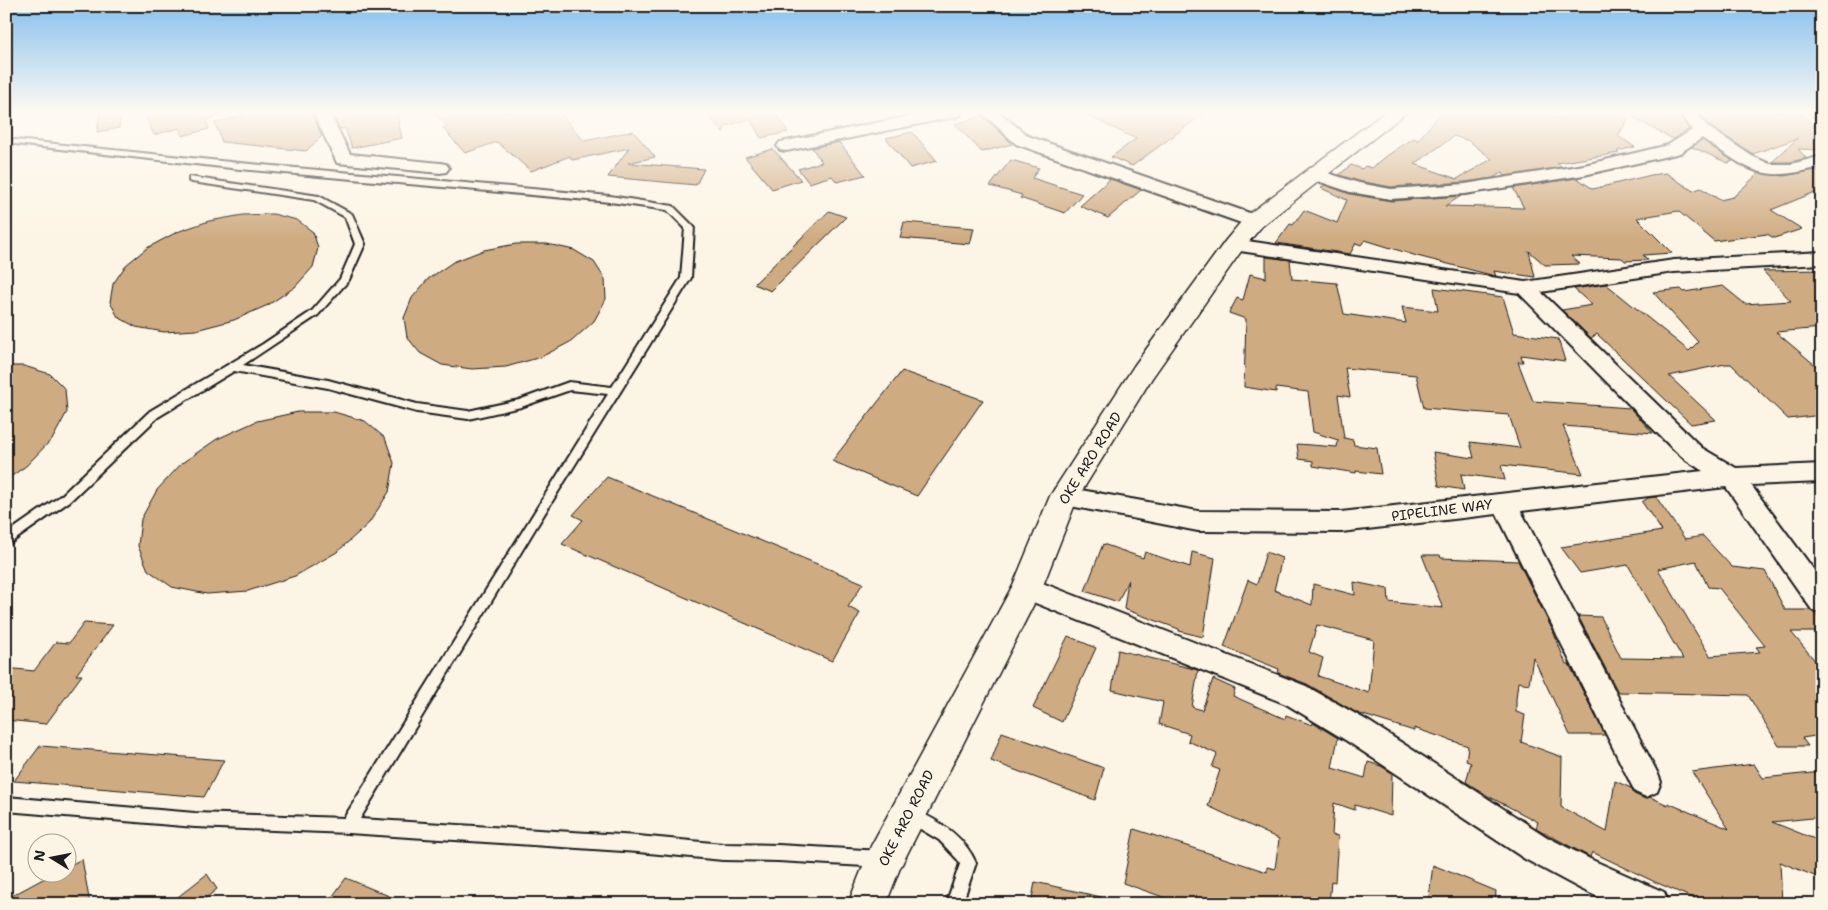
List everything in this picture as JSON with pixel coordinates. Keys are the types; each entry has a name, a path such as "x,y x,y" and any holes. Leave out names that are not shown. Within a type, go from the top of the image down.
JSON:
{"main road":[{"name":"OKE ARO ROAD","path":"872,902 884,859 1027,588 1064,496 1120,412 1143,372 1234,245 1254,221 1341,154"}],"street":[{"path":"341,154 343,159 440,168"},
{"path":"1063,154 1254,221"},
{"path":"1315,174 1356,188 1391,194 1465,189 1584,170 1653,154"},
{"path":"1740,154 1755,164 1772,170 1790,170 1822,161"},
{"path":"1234,245 1525,288 1674,266 1822,258"},
{"path":"1525,288 1679,441 1694,454 1732,478 1822,602"},
{"name":"PIPELINE WAY","path":"1064,496 1198,520 1341,522 1732,478 1822,473"},
{"path":"1504,503 1646,782"},
{"path":"1027,588 1296,694 1333,715 1536,848 1580,872 1652,904"}],"lane":[{"path":"132,154 610,199 670,208 690,227 686,278 531,526 348,826"},
{"path":"6,541 66,498 154,414 232,367 315,313 344,280 360,244 349,216 316,198 192,179"},
{"path":"232,367 328,384 417,408 468,415 520,403 569,386 616,390"},
{"path":"6,804 195,820 348,826 638,844 723,852 778,852 884,859"},
{"path":"908,814 948,836 963,851 968,863 954,904"}],"building":[{"path":"512,154 598,154 572,160 570,156 531,171"},
{"path":"624,154 653,154 655,157 628,163 704,169 696,185 608,177"},
{"path":"754,154 778,154 801,180 772,189 745,157"},
{"path":"817,154 849,154 865,175 837,182 832,176 809,183 798,169 822,162"},
{"path":"899,154 931,154 937,161 910,168"},
{"path":"1115,154 1148,154 1132,166 1111,157"},
{"path":"1428,154 1415,164 1457,179 1492,159 1486,154 1610,154 1557,163 1562,167 1505,176 1503,172 1493,178 1465,182 1391,187 1339,175 1351,165 1362,169 1365,166 1372,168 1388,155"},
{"path":"1709,154 1723,154 1733,161 1728,163"},
{"path":"1780,154 1803,154 1806,158 1791,162 1772,162"},
{"path":"1011,160 1039,168 1032,178 1082,194 1065,213 1020,198 1022,195 990,186"},
{"path":"1816,170 1822,176 1822,197 1813,193 1771,210 1802,229 1774,238 1767,234 1714,241 1678,211 1637,218 1672,253 1643,255 1648,260 1625,261 1622,258 1571,256 1580,264 1545,265 1529,251 1535,277 1494,271 1496,276 1491,275 1365,240 1361,245 1356,243 1350,254 1276,243 1290,224 1293,225 1304,210 1337,223 1347,200 1321,188 1325,185 1350,194 1391,201 1461,196 1445,206 1524,208 1513,188 1577,178 1593,189 1666,173 1693,191 1701,188 1720,200 1733,197 1759,173 1784,176"},
{"path":"1110,179 1141,190 1108,218 1080,206"},
{"path":"829,211 846,217 771,291 754,284"},
{"path":"273,214 297,220 313,232 318,248 313,267 295,287 268,305 234,320 196,330 164,332 136,327 118,317 110,302 113,284 126,265 147,248 177,232 209,221 243,215"},
{"path":"904,222 974,228 970,244 900,238"},
{"path":"516,244 547,244 574,250 594,262 605,279 606,299 594,321 572,341 541,357 506,367 472,369 442,365 420,353 407,337 404,318 412,298 428,279 453,262 484,250"},
{"path":"1266,257 1290,260 1292,279 1337,283 1344,314 1406,323 1402,307 1438,311 1434,288 1503,297 1514,333 1558,339 1565,361 1521,355 1523,362 1518,362 1533,401 1630,408 1653,433 1563,426 1583,474 1501,465 1505,480 1461,474 1464,490 1439,486 1433,452 1474,458 1470,442 1520,448 1509,415 1424,408 1416,375 1345,368 1350,397 1338,395 1344,438 1353,440 1354,445 1377,448 1381,474 1356,471 1356,473 1313,466 1313,461 1299,459 1297,444 1337,447 1338,440 1313,432 1308,392 1276,388 1276,392 1244,387 1246,319 1229,313 1237,298 1243,300 1250,274 1266,278"},
{"path":"1822,270 1822,328 1776,332 1822,371 1822,415 1788,419 1731,364 1725,364 1669,376 1716,420 1691,424 1597,334 1591,338 1562,310 1592,305 1574,289 1606,284 1689,351 1698,342 1653,292 1681,289 1684,292 1723,286 1745,304 1791,301 1763,271"},
{"path":"6,366 24,366 50,374 65,389 67,412 53,438 26,466 6,480"},
{"path":"902,371 983,400 917,496 832,461"},
{"path":"298,412 334,412 365,421 385,438 394,463 389,492 369,523 337,552 295,576 248,591 207,594 172,587 148,570 138,546 141,519 157,490 182,463 217,439 257,421"},
{"path":"607,477 863,583 848,607 860,613 832,661 562,544 583,520 573,515"},
{"path":"1656,497 1685,539 1703,536 1732,567 1765,571 1785,610 1810,610 1822,623 1822,632 1791,632 1822,669 1822,735 1802,738 1808,746 1779,746 1748,695 1618,692 1578,616 1601,617 1621,658 1683,659 1628,565 1580,573 1561,547 1662,531 1642,502 1648,498","holes":["1696,561 1708,587 1719,588 1765,646 1756,647 1760,652 1710,656 1658,569"]},
{"path":"1103,544 1143,558 1145,552 1190,567 1192,552 1215,558 1203,637 1179,631 1179,629 1124,609 1128,580 1118,602 1085,591"},
{"path":"1266,552 1282,558 1274,590 1312,605 1313,584 1355,595 1354,582 1388,589 1389,602 1443,608 1422,555 1440,555 1441,558 1518,561 1553,631 1566,664 1569,664 1605,735 1570,735 1533,657 1529,684 1518,682 1516,712 1525,715 1521,742 1562,757 1561,807 1607,832 1615,781 1631,788 1634,794 1645,799 1650,797 1668,805 1668,803 1729,829 1692,772 1754,764 1763,778 1822,772 1822,817 1772,822 1822,842 1822,879 1780,862 1782,904 1707,904 1592,852 1590,857 1536,828 1538,822 1488,796 1466,782 1471,763 1466,761 1468,746 1414,728 1414,731 1357,713 1307,684 1278,673 1279,669 1224,647 1248,580 1257,584","holes":["1317,625 1374,640 1369,693 1318,676 1323,658 1309,652"]},
{"path":"84,623 113,625 76,675 82,675 46,724 6,720 6,668 34,671 56,642 69,643"},
{"path":"1068,636 1096,648 1062,722 1033,708"},
{"path":"1118,650 1198,670 1192,707 1202,710 1213,679 1235,689 1233,696 1285,719 1286,715 1312,725 1313,723 1338,738 1332,768 1365,778 1368,762 1381,766 1392,773 1391,816 1355,805 1355,810 1334,803 1332,835 1338,836 1335,882 1331,881 1329,904 1183,904 1123,883 1134,829 1267,872 1267,867 1275,869 1279,839 1208,806 1220,770 1212,767 1217,754 1188,741 1190,734 1159,724 1163,702 1112,690"},
{"path":"1002,732 1104,768 1095,800 991,761"},
{"path":"40,746 224,760 204,797 14,781"},
{"path":"82,859 90,904 6,904 6,899 37,882 78,882 78,861"},
{"path":"1433,865 1496,891 1495,904 1428,904"},
{"path":"207,874 217,889 199,904 169,904"},
{"path":"346,878 408,904 327,904"},
{"path":"1035,882 1101,897 1101,904 1031,904"}]}
